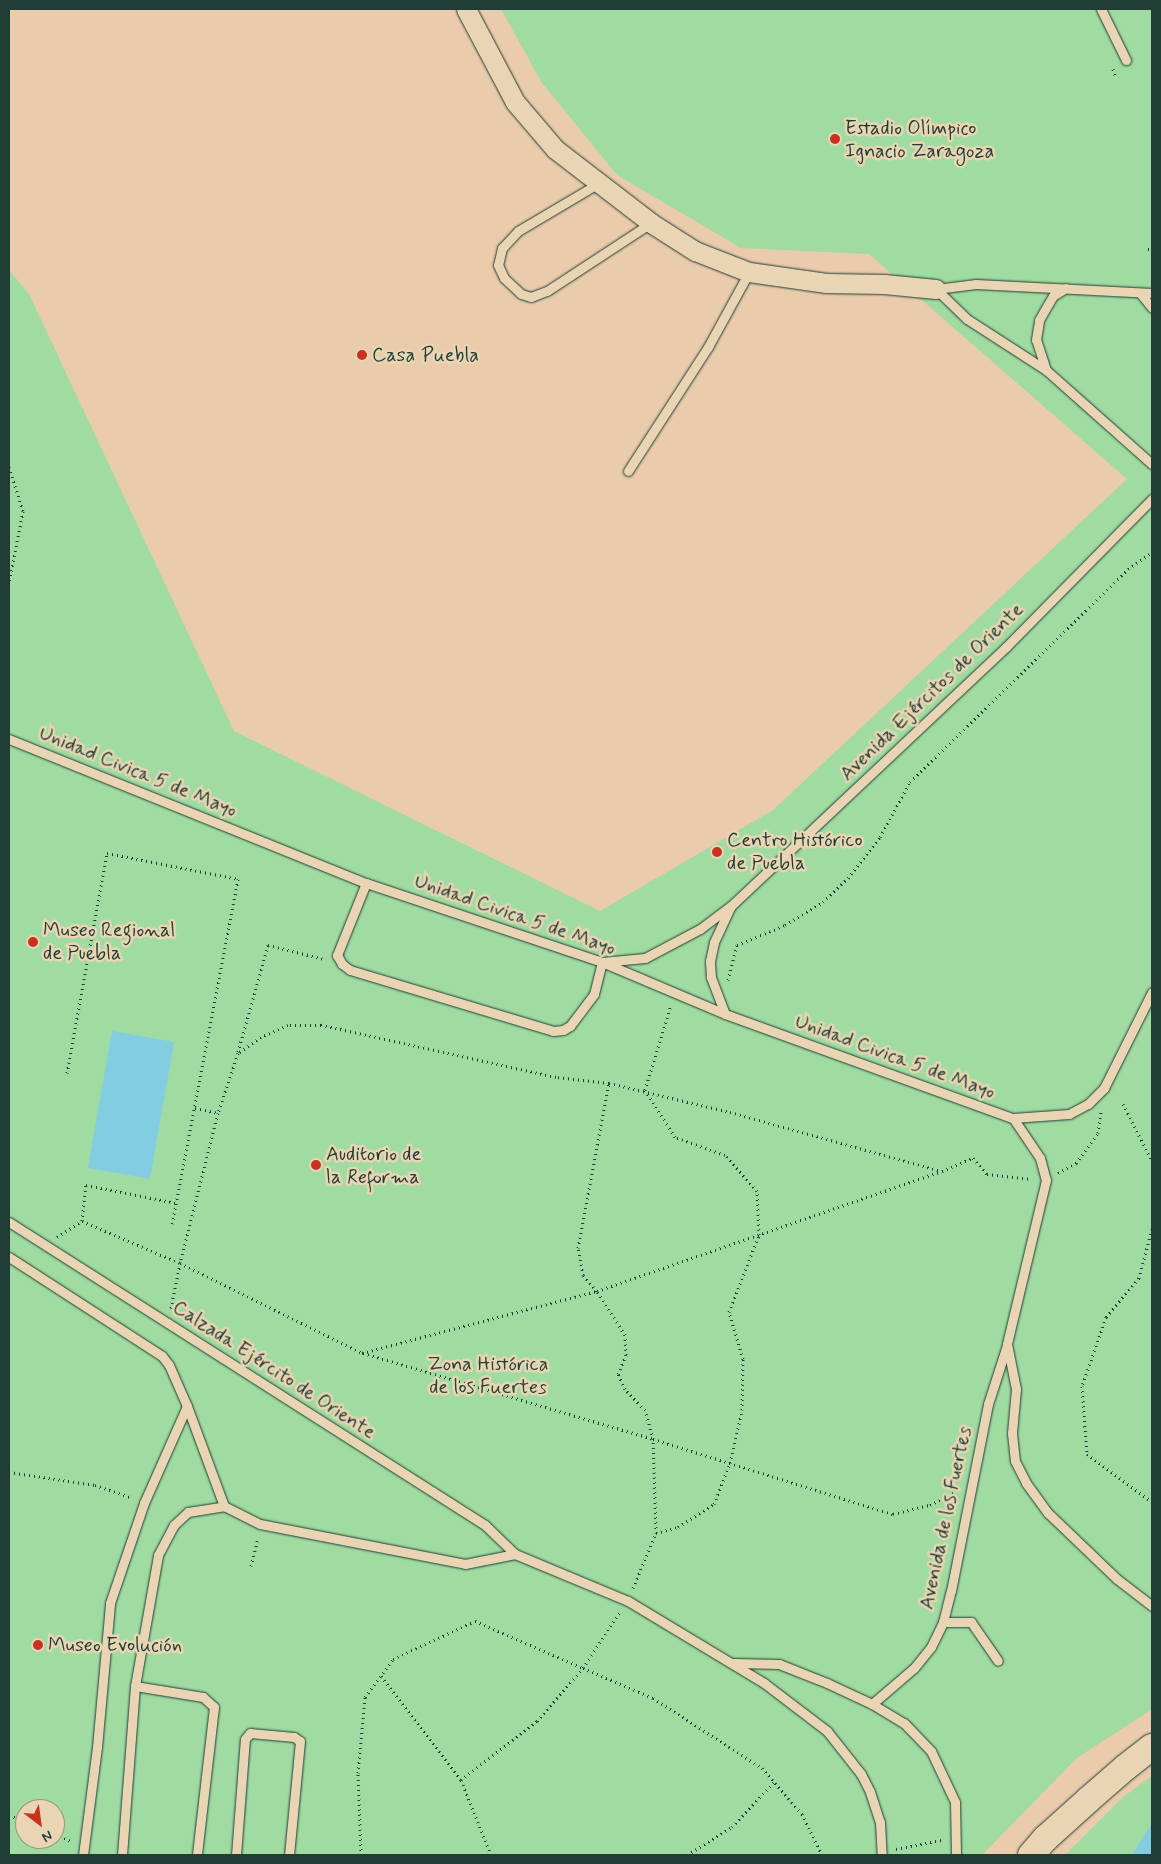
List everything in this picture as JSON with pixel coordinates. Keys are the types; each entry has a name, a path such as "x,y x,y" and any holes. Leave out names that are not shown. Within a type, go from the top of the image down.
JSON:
{"main road":[{"path":"1031,1855 1046,1838 1126,1766 1152,1747"}],"street":[{"path":"466,9 515,102 555,149 652,223 695,251 749,272 826,283 884,284 936,289"}],"lane":[{"path":"1101,9 1126,60"},
{"path":"599,183 518,231 502,248 498,265 504,278 521,294 531,296 547,291 652,223"},
{"path":"628,471 708,347 749,272"},
{"path":"936,289 976,284 1152,294"},
{"path":"1046,370 1036,340 1039,320 1054,296 1066,288"},
{"path":"936,289 967,319 1046,370 1152,464"},
{"path":"1140,293 1152,308"},
{"name":"Avenida Ejércitos de Oriente","path":"602,962 645,958 700,929 731,906 1006,647 1152,499"},
{"name":"Unidad Civica 5 de Mayo","path":"9,739 366,883 602,962 725,1014 1013,1118 1069,1114 1088,1104 1104,1088"},
{"path":"366,883 337,955 342,964 350,970 553,1031 563,1030 570,1026 594,994 602,962"},
{"name":"Avenida Ejércitos de Oriente","path":"725,1014 711,977 710,962 714,942 731,906"},
{"path":"1104,1088 1152,992"},
{"name":"Unidad Civica 5 de Mayo","path":"1013,1118 1040,1158 1046,1180"},
{"name":"Avenida de los Fuertes","path":"872,1704 914,1668 931,1647 943,1622 988,1404 1007,1344 1046,1180"},
{"name":"Calzada Ejército de Oriente","path":"9,1222 485,1525 515,1554"},
{"path":"9,1257 162,1356 169,1365 187,1406 224,1506"},
{"name":"Avenida de los Fuertes","path":"1007,1344 1016,1389 1012,1448 1015,1461 1026,1483 1048,1513 1117,1579 1152,1606"},
{"path":"83,1855 97,1747 110,1603 144,1503 187,1406"},
{"path":"122,1855 135,1686 158,1555 174,1525 188,1512 224,1506 260,1524 465,1564 515,1554 628,1601 764,1682 827,1731 844,1750 861,1774 870,1792 880,1822 882,1854"},
{"path":"943,1622 971,1622 998,1661"},
{"path":"731,1663 779,1664 828,1683 872,1704 904,1723 931,1751 955,1802 956,1855"},
{"path":"135,1686 203,1697 214,1707 197,1855"},
{"path":"236,1855 245,1739 250,1733 294,1736 300,1742 289,1855"}],"path":[{"path":"9,466 23,511 9,583"},
{"path":"725,1014 729,970 737,945 785,925 829,896 848,878 880,837 910,782 1128,569 1152,552"},
{"path":"67,1073 107,853 238,879 196,1108 172,1224"},
{"path":"168,1322 180,1263 218,1113 238,1053 268,945 342,964"},
{"path":"656,1533 678,1527 714,1504 730,1463 742,1410 743,1359 729,1312 759,1235 756,1191 725,1155 674,1137 645,1090 675,993"},
{"path":"238,1053 261,1037 288,1025 321,1024 556,1077 609,1083 645,1090 942,1171"},
{"path":"461,1780 537,1721 583,1668 628,1601 656,1533 653,1439 645,1410 625,1389 618,1374 626,1355 624,1335 597,1291 583,1275 578,1248 609,1083"},
{"path":"362,1353 597,1291 942,1171 973,1158 987,1174 1046,1180 1076,1163 1098,1133 1104,1088"},
{"path":"1123,1104 1152,1161"},
{"path":"196,1108 218,1113"},
{"path":"82,1221 86,1184 176,1203"},
{"path":"82,1221 180,1263 362,1353 653,1439 893,1514 930,1505 972,1484"},
{"path":"46,1244 82,1221"},
{"path":"1152,1228 1139,1278 1106,1317 1082,1386 1087,1454 1152,1502"},
{"path":"9,1472 95,1485 144,1503"},
{"path":"251,1566 260,1524"},
{"path":"361,1855 358,1774 365,1698 393,1659 475,1620 653,1698 762,1768 802,1814 822,1855"},
{"path":"381,1676 461,1780 491,1855"},
{"path":"687,1855 732,1827 774,1782"},
{"path":"882,1854 956,1837"}],"green space":[{"name":"Zona Histórica de los Fuertes","path":"501,9 1152,9 1152,1709 1077,1758 982,1855 9,1855 9,270 29,294 234,731 600,911 773,810 1127,479 869,254 741,248 617,175 542,83"},
{"path":"1152,1776 1152,1855 1065,1855 1123,1797"}],"water":[{"path":"112,1031 174,1042 150,1179 88,1168"},
{"path":"1152,1824 1152,1855 1132,1855 1146,1832"}],"place":[{"name":"Estadio Olímpico Ignacio Zaragoza","path":"835,139"},
{"name":"Casa Puebla","path":"362,355"},
{"name":"Centro Histórico de Puebla","path":"717,852"},
{"name":"Museo Regional de Puebla","path":"33,942"},
{"name":"Auditorio de la Reforma","path":"316,1165"},
{"name":"Museo Evolución","path":"38,1645"}]}
